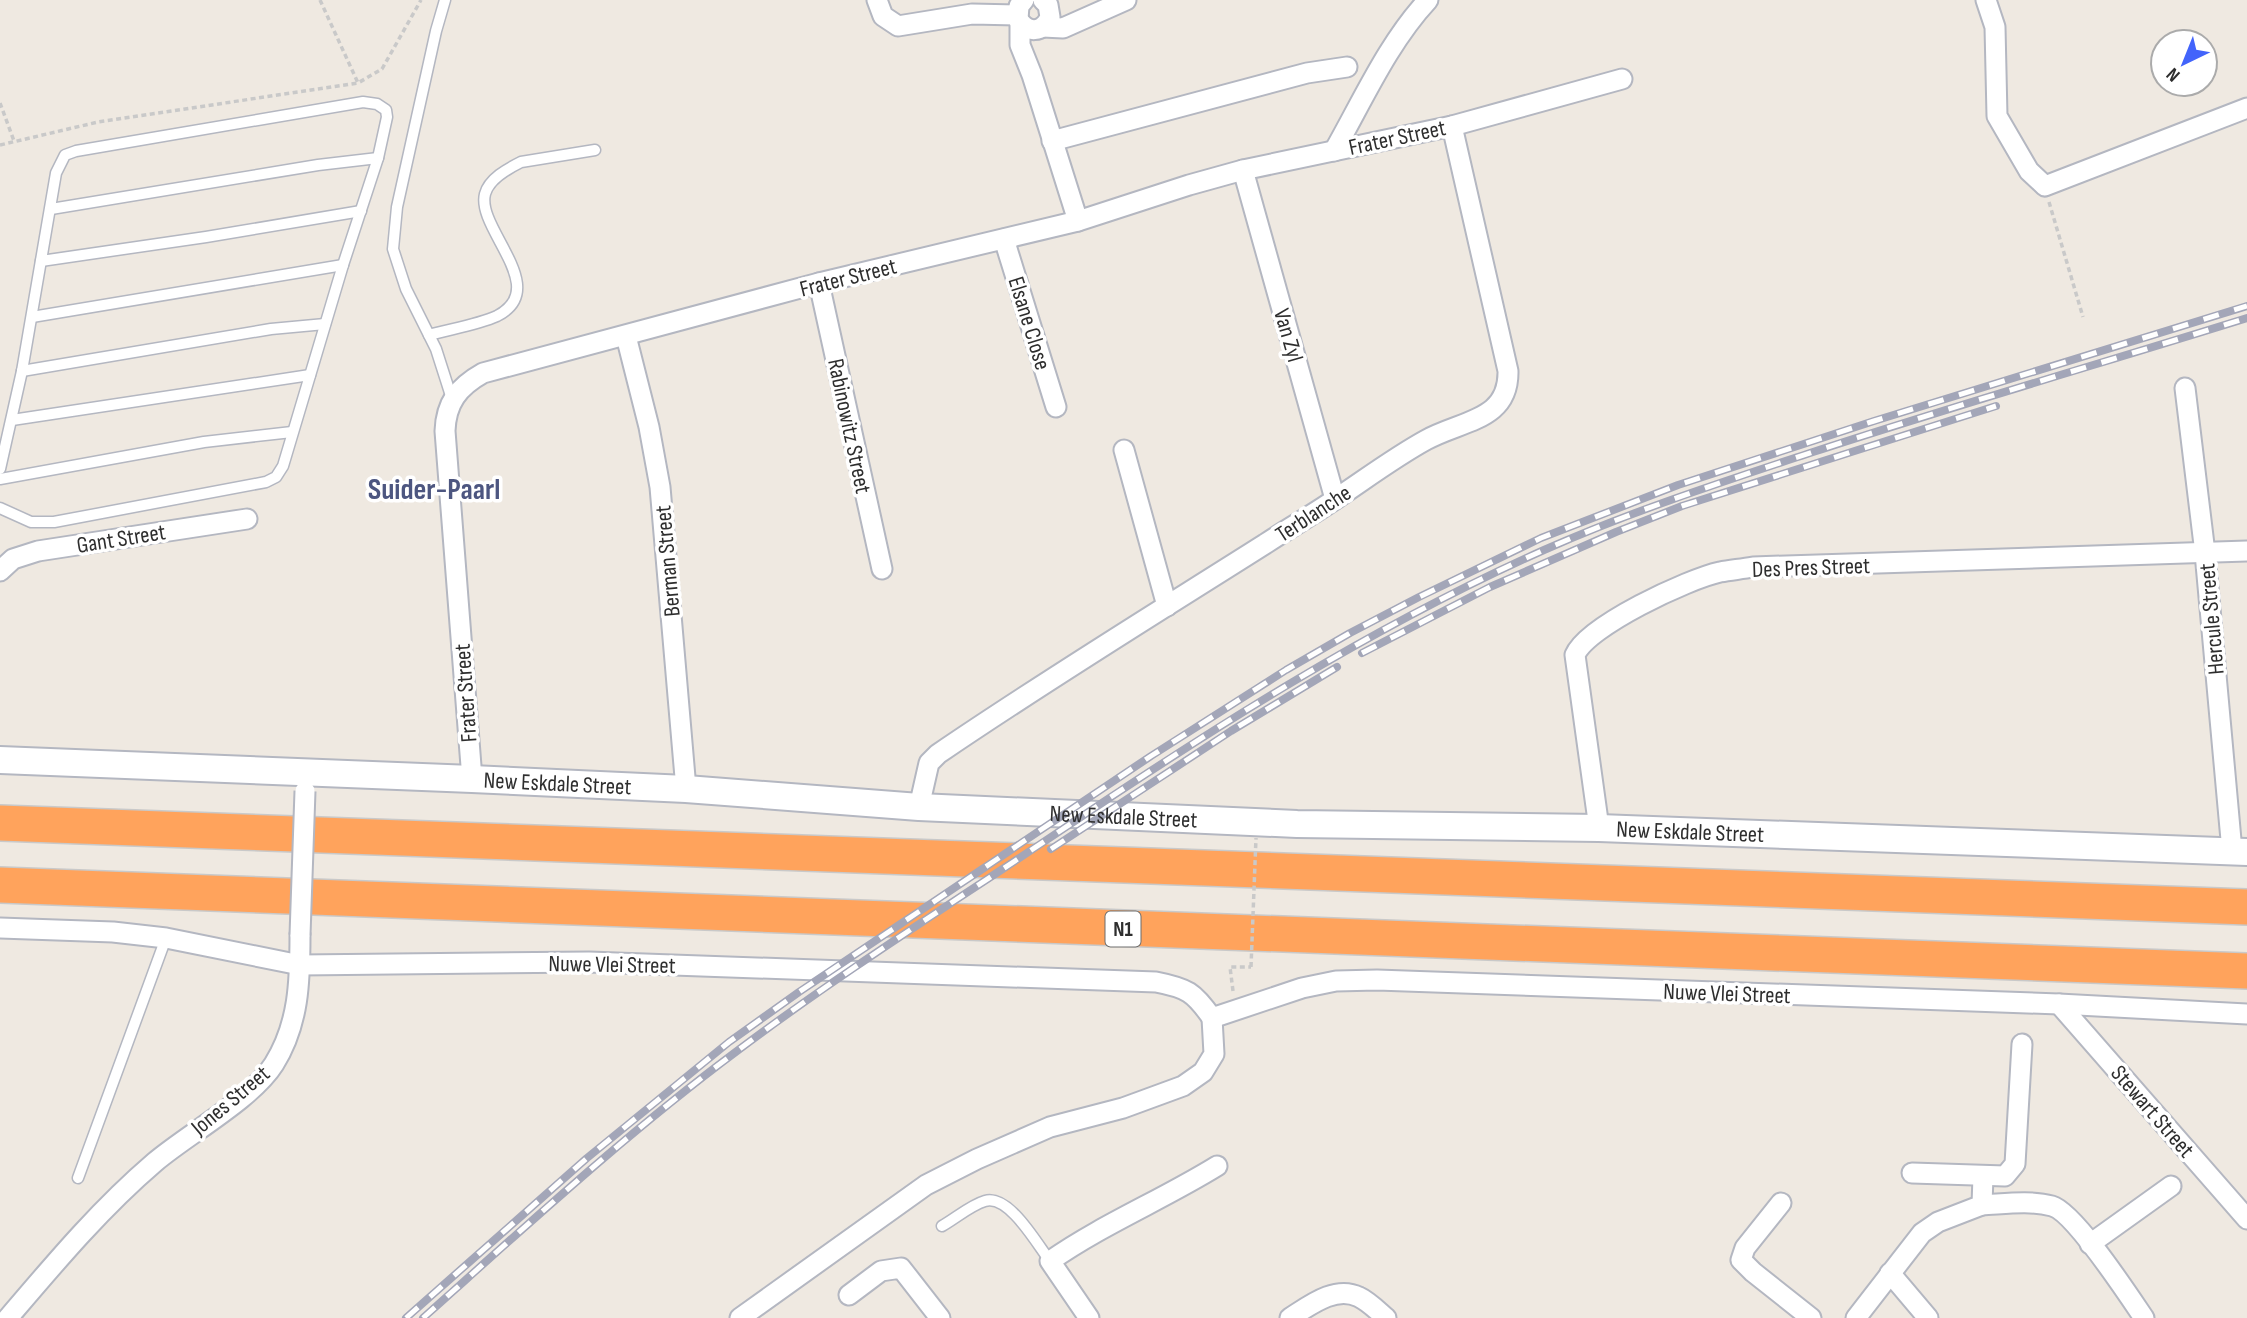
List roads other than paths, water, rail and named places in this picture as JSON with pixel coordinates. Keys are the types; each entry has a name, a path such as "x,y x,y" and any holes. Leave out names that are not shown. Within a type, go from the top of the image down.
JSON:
{"highway":[{"path":"0,823 2247,907"},
{"name":"N1","path":"0,886 2247,971"},
{"path":"1723,952 2247,992"}],"street":[{"path":"877,0 883,16 898,26 972,14 1030,12 1063,28 1126,0"},
{"path":"1335,151 1391,49 1413,16 1428,0"},
{"path":"1986,0 1995,27 1997,116 2029,171 2045,186 2247,108"},
{"path":"1030,12 1032,75 1078,221"},
{"path":"1052,141 1268,83 1347,67"},
{"name":"Frater Street","path":"472,779 445,431 452,399 463,387 483,373 819,283 1078,221 1243,170 1452,126 1622,79"},
{"name":"Terblanche","path":"919,807 929,763 938,754 1335,499 1391,460 1440,432 1494,410 1504,398 1508,387 1508,371 1452,126"},
{"name":"Van Zyl","path":"1243,170 1335,499"},
{"name":"Elsane Close","path":"1004,239 1056,407"},
{"name":"Rabinowitz Street","path":"819,283 882,569"},
{"name":"Berman Street","path":"626,336 649,427 660,487 686,789"},
{"name":"Hercule Street","path":"2185,388 2239,851"},
{"path":"1124,450 1167,606"},
{"name":"Gant Street","path":"0,571 13,559 38,551 247,519"},
{"name":"Des Pres Street","path":"1599,828 1575,655 1582,643 1595,633 1665,593 1720,572 1752,567 2247,551"},
{"name":"New Eskdale Street","path":"0,760 305,781 472,779 686,789 919,807 1297,824 1599,828 2239,851"},
{"name":"Jones Street","path":"8,1318 92,1222 156,1161 245,1094 272,1067 288,1039 296,1012 300,965 305,781"},
{"name":"Nuwe Vlei Street","path":"0,928 114,932 166,938 300,965 589,962 1156,982 1187,989 1198,998 1212,1018 1302,988 1336,981 1377,980 2059,1004 2247,1014"},
{"name":"Stewart Street","path":"2059,1004 2247,1219"},
{"path":"740,1318 926,1185 977,1159 1051,1127 1123,1108 1183,1086 1203,1072 1214,1054 1212,1018"},
{"path":"1912,1173 2005,1176 2015,1164 2022,1044"},
{"path":"1089,1318 1050,1261 1106,1225 1158,1201 1217,1166"},
{"path":"1982,1205 1983,1176"},
{"path":"2090,1244 2171,1186"},
{"path":"1782,1203 1745,1248 1741,1260 1811,1318"},
{"path":"1856,1318 1922,1233 1938,1222 1982,1205 2053,1206 2068,1216 2144,1318"},
{"path":"849,1294 881,1271 901,1268 940,1318"},
{"path":"1890,1273 1928,1318"},
{"path":"1290,1318 1328,1296 1339,1294 1359,1296 1386,1318"}],"lane":[{"path":"445,0 419,103 393,233 395,261 429,335 452,399"},
{"path":"0,469 22,371 56,173 62,160 70,153 363,102 377,104 387,114 378,158 281,470 276,477 266,482 54,522 31,522 0,508"},
{"path":"429,335 496,316 513,301 517,285 514,272 485,208 485,193 490,183 521,162 595,150"},
{"path":"51,209 318,165 378,158"},
{"path":"41,261 361,211"},
{"path":"32,317 343,265"},
{"path":"22,371 271,328 325,324"},
{"path":"12,420 310,375"},
{"path":"0,479 204,442 292,432"},
{"path":"78,1178 166,938"},
{"path":"943,1226 984,1201 1000,1202 1012,1210 1050,1261"}],"railway":[{"path":"406,1318 587,1158 729,1042 799,992 1151,756 1286,670 1350,633 1541,538 1678,485 1874,421 2247,306"},
{"path":"423,1318 616,1148 696,1082 775,1023 1170,758 1353,647 1479,580 1544,550 1644,510 1867,435 2247,318"},
{"path":"1362,653 1490,587 1682,506 1996,406"},
{"path":"1051,849 1231,731 1337,667"}],"district":[{"name":"Suider-Paarl","path":"434,489"}]}
